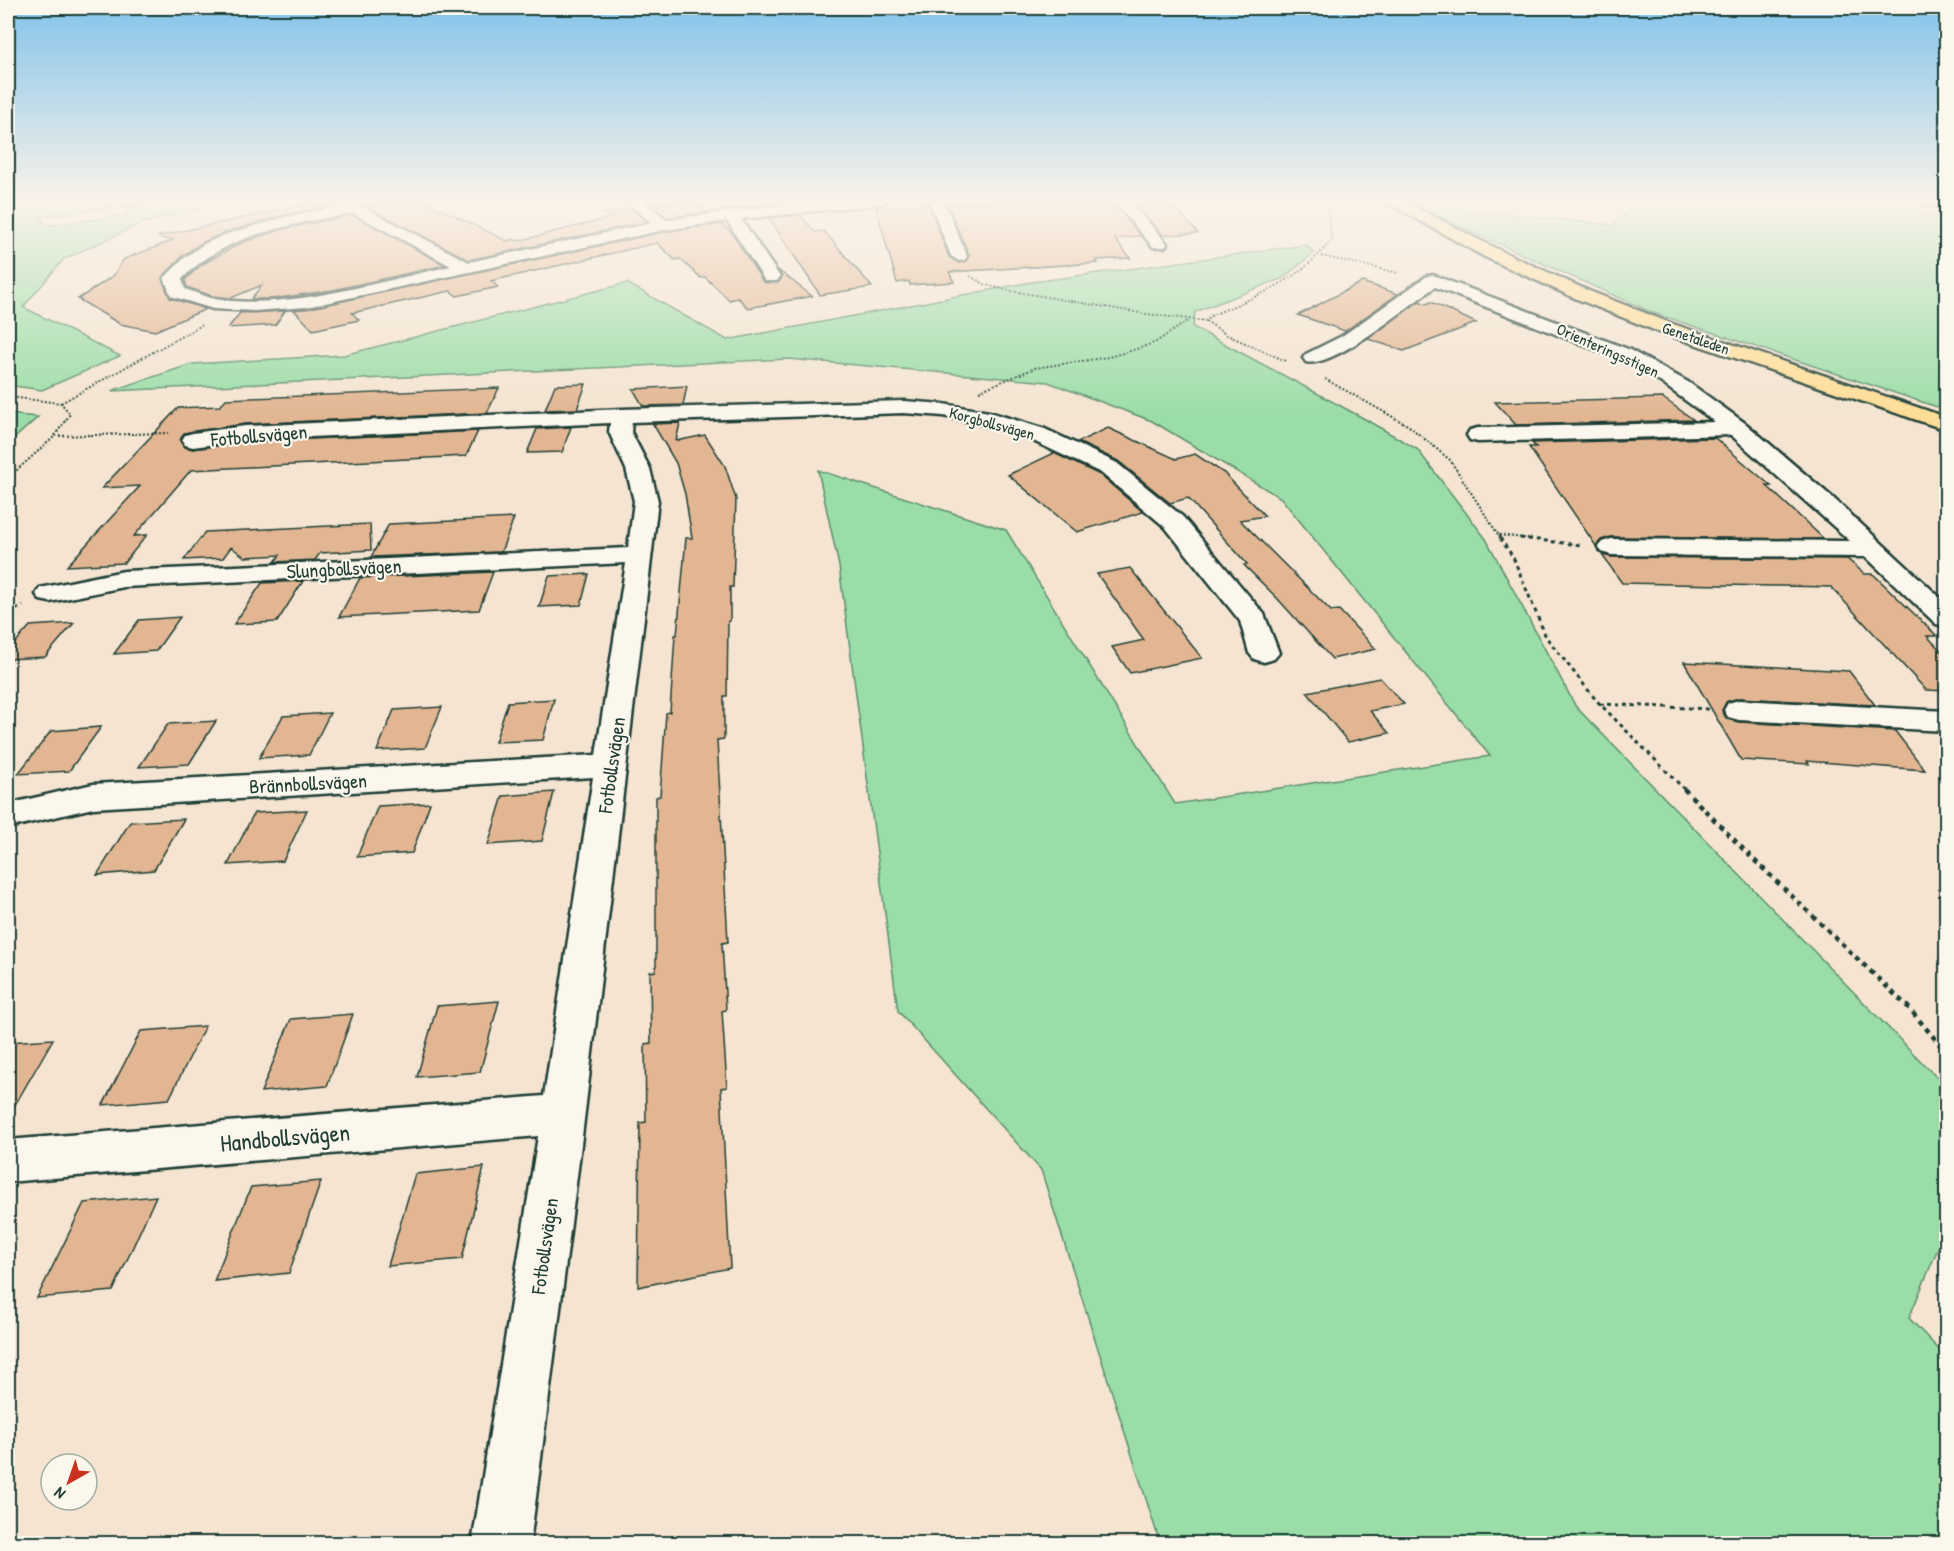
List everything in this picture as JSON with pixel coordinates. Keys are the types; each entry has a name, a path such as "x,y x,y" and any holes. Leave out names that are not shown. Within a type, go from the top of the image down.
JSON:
{"main road":[{"name":"Genetaleden","path":"1533,272 1666,328 1947,424"}],"street":[{"path":"177,272 173,278 177,292 213,304 255,306 308,302 447,272"},
{"path":"768,272 771,277"},
{"path":"1313,358 1349,340 1433,280"},
{"name":"Orienteringsstigen","path":"1433,280 1575,334 1640,362 1681,386 1737,428 1824,503 1947,618"},
{"name":"Korgbollsvägen","path":"622,416 904,407 944,410 981,417 1038,434 1109,468 1174,522 1254,620 1264,653"},
{"name":"Fotbollsvägen","path":"193,440 245,433 622,416 620,432 638,469 646,501 640,555 501,1544"},
{"path":"1478,435 1737,428"},
{"path":"1611,547 1872,549"},
{"name":"Slungbollsvägen","path":"50,594 124,579 640,555"},
{"path":"1739,710 1947,722"},
{"name":"Brännbollsvägen","path":"8,816 93,796 611,765"},
{"name":"Handbollsvägen","path":"8,1161 563,1114"}],"path":[{"path":"966,272 977,282 1085,304 1206,321 1227,335 1290,363"},
{"path":"1206,321 1212,315 1282,285 1299,272"},
{"path":"1397,272 1433,280"},
{"path":"8,397 61,403 170,344 233,305"},
{"path":"944,410 991,384 1035,369 1109,357 1140,348 1156,342 1189,320"},
{"path":"1322,377 1409,426 1450,460 1513,557 1546,636 1600,704 1908,1007 1947,1052"},
{"path":"8,478 54,436 70,414 61,403"},
{"path":"54,436 176,432 193,440"},
{"path":"1498,535 1559,544 1611,547"},
{"path":"1600,704 1739,710"}],"green space":[{"path":"8,272 53,272 23,307 120,356 42,390 8,385"},
{"path":"1103,272 1290,272 1283,278 1195,312 1193,327 1417,449 1486,539 1576,707 1946,1087 1946,1229 1909,1318 1946,1357 1946,1543 1160,1543 1041,1170 898,1011 839,566 818,470 1006,530 1175,804 1490,756 1281,498 1152,421 1048,382 789,359 111,391 192,364 344,355 627,283 727,340 1032,282"},
{"path":"1563,272 1946,272 1946,410 1651,312"},
{"path":"8,414 38,417 8,444"}],"building":[{"path":"115,272 168,272 162,279 170,298 206,309 155,331 120,324 78,299"},
{"path":"193,272 412,272 333,290 272,299 251,299 262,285 231,298 212,296 187,287 185,280"},
{"path":"472,272 529,272 491,281 498,287 457,296 450,291 352,313 359,320 313,330 294,310"},
{"path":"695,272 757,272 763,282 779,282 782,277 779,272 781,272 812,296 748,308 738,298 729,300 705,277 701,278"},
{"path":"805,272 859,272 872,287 820,295"},
{"path":"894,272 949,272 954,282 910,285 909,281 897,283"},
{"path":"1362,282 1398,294 1345,331 1298,315"},
{"path":"1419,301 1426,304 1431,302 1476,323 1404,351 1368,339"},
{"path":"285,311 275,325 228,328 240,313"},
{"path":"586,384 577,409 545,410 555,385"},
{"path":"687,386 683,405 643,406 633,389"},
{"path":"499,388 487,413 245,424 184,433 180,441 184,447 193,449 245,442 478,431 466,456 191,470 134,536 147,535 124,563 67,566 140,486 102,488 178,408 220,406 226,399"},
{"path":"1663,398 1694,420 1516,425 1495,402"},
{"path":"680,423 676,441 705,435 725,466 736,499 733,587 730,587 730,621 728,621 727,696 724,696 724,739 717,740 728,942 722,943 726,1010 722,1011 727,1087 721,1088 730,1268 638,1287 640,1123 646,1122 645,1044 651,1043 650,972 656,971 656,797 660,796 666,713 670,712 675,635 677,635 686,538 692,538 685,494 676,463 653,424"},
{"path":"571,427 562,452 527,453 537,429"},
{"path":"1108,428 1176,459 1195,454 1224,473 1265,516 1240,520 1331,611 1339,610 1376,649 1332,659 1244,565 1247,564 1188,498 1170,503 1118,461 1078,442"},
{"path":"1715,438 1771,486 1767,486 1824,539 1611,537 1601,540 1596,546 1529,447 1536,447 1532,443"},
{"path":"1054,453 1100,475 1143,512 1077,532 1008,475"},
{"path":"514,518 501,552 371,557 389,524"},
{"path":"370,524 371,550 320,553 315,560 275,562 280,555 245,557 231,547 223,558 184,560 205,532"},
{"path":"1602,555 1611,557 1847,559 1865,574 1873,574 1937,636 1927,636 1947,657 1947,691 1926,690 1831,587 1622,583"},
{"path":"1130,568 1202,658 1130,673 1112,647 1144,640 1097,574"},
{"path":"493,572 479,610 339,617 360,578"},
{"path":"589,574 581,605 539,607 549,576"},
{"path":"303,581 277,622 234,624 262,583"},
{"path":"180,617 156,651 114,654 139,620"},
{"path":"74,623 45,657 8,659 8,651 30,626"},
{"path":"1684,662 1849,671 1875,705 1739,698 1726,702 1722,711 1727,719 1739,722 1895,731 1925,770 1807,761 1809,764 1741,760"},
{"path":"1380,678 1404,704 1370,711 1389,733 1348,742 1307,692"},
{"path":"554,699 543,740 495,742 508,702"},
{"path":"442,707 425,748 377,751 394,710"},
{"path":"330,713 309,755 259,758 283,716"},
{"path":"216,721 189,764 139,767 168,724"},
{"path":"101,727 69,771 18,774 51,731"},
{"path":"554,792 542,841 488,845 503,796"},
{"path":"430,803 412,853 357,857 378,806"},
{"path":"307,810 283,861 228,865 254,813"},
{"path":"184,819 154,870 97,875 130,822"},
{"path":"499,1001 480,1072 417,1077 437,1006"},
{"path":"353,1014 327,1086 261,1092 291,1019"},
{"path":"205,1026 169,1099 103,1105 141,1031"},
{"path":"53,1039 8,1117 8,1042"},
{"path":"484,1167 462,1259 388,1266 415,1174"},
{"path":"321,1181 289,1273 214,1281 251,1187"},
{"path":"156,1196 113,1291 37,1298 84,1203"}]}
